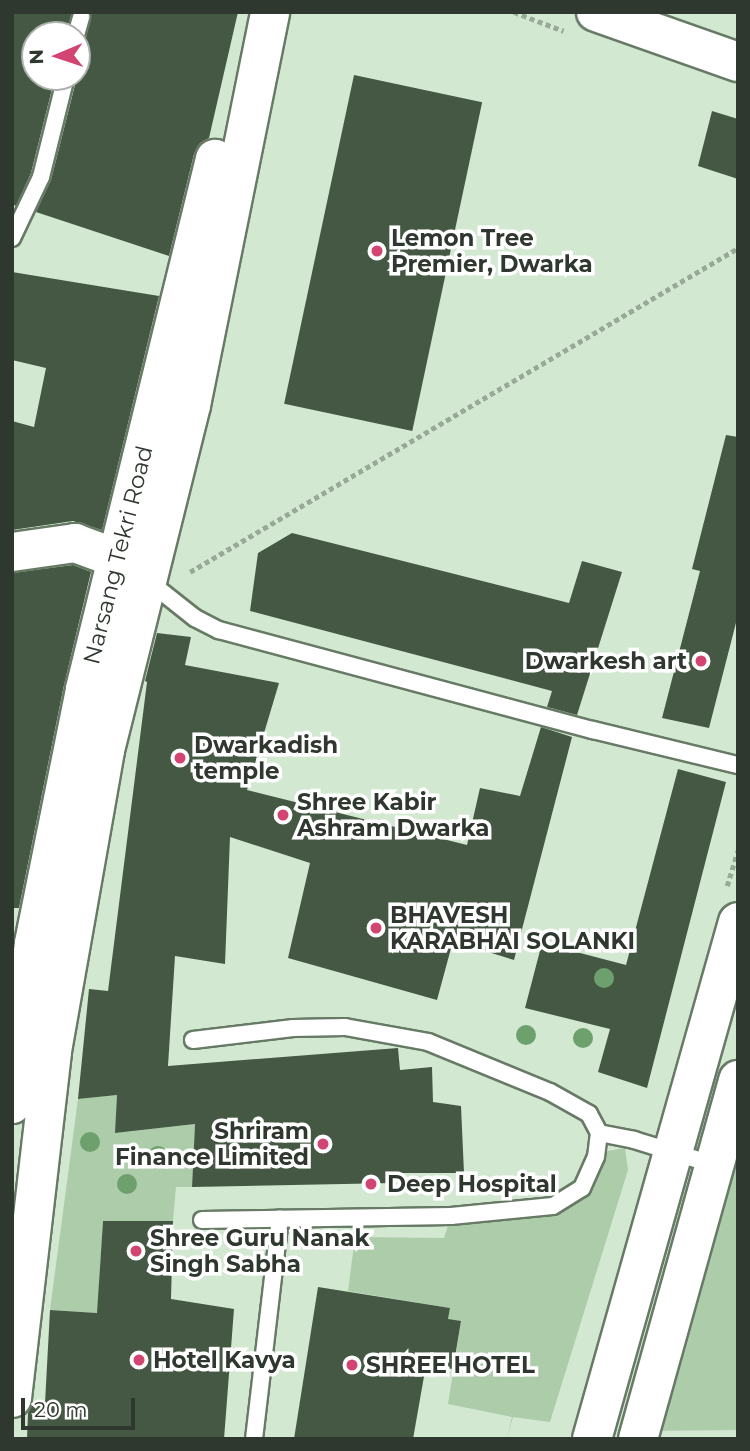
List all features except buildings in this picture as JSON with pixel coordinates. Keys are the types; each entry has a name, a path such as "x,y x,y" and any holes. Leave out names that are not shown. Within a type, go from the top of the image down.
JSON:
{"main road":[{"name":"Narsang Tekri Road","path":"12,1398 52,1051 132,569 251,12"},
{"path":"12,552 75,543 132,569 191,405 270,12"},
{"path":"596,12 738,62"},
{"name":"Narsang Tekri Road","path":"12,1104 34,943 85,689 132,569"},
{"path":"592,1439 738,922"},
{"path":"638,1439 738,1080"}],"lane":[{"path":"80,21 81,17"},
{"path":"12,238 41,177 62,91"},
{"path":"132,569 195,618 219,631 593,730 738,765"},
{"path":"193,1040 293,1028 345,1027 428,1042 550,1092 589,1114 599,1133 596,1157 582,1188 553,1206 451,1216 202,1220"},
{"path":"599,1133 674,1152 715,1166"},
{"path":"254,1439 280,1219"}],"path":[{"path":"132,569 177,578 198,568 738,248"}],"green space":[{"path":"738,1080 738,1430 640,1431"},
{"path":"117,1095 116,1133 195,1124 192,1187 176,1187 173,1221 103,1221 99,1283 171,1282 163,1317 50,1310 78,1099"},
{"path":"625,1148 628,1170 550,1422 513,1417 507,1439 512,1417 448,1404 461,1322 448,1319 450,1308 348,1291 355,1237 444,1238 449,1222 553,1205 582,1188 607,1151"}],"place":[{"name":"Lemon Tree Premier, Dwarka","path":"377,251"},
{"name":"Dwarkesh art","path":"701,661"},
{"name":"Dwarkadish temple","path":"180,758"},
{"name":"Shree Kabir Ashram Dwarka","path":"283,815"},
{"name":"BHAVESH KARABHAI SOLANKI","path":"376,928"},
{"name":"Shriram Finance Limited","path":"323,1144"},
{"name":"Deep Hospital","path":"371,1184"},
{"name":"Shree Guru Nanak Singh Sabha","path":"136,1251"},
{"name":"Hotel Kavya","path":"139,1360"},
{"name":"SHREE HOTEL","path":"352,1365"}]}
